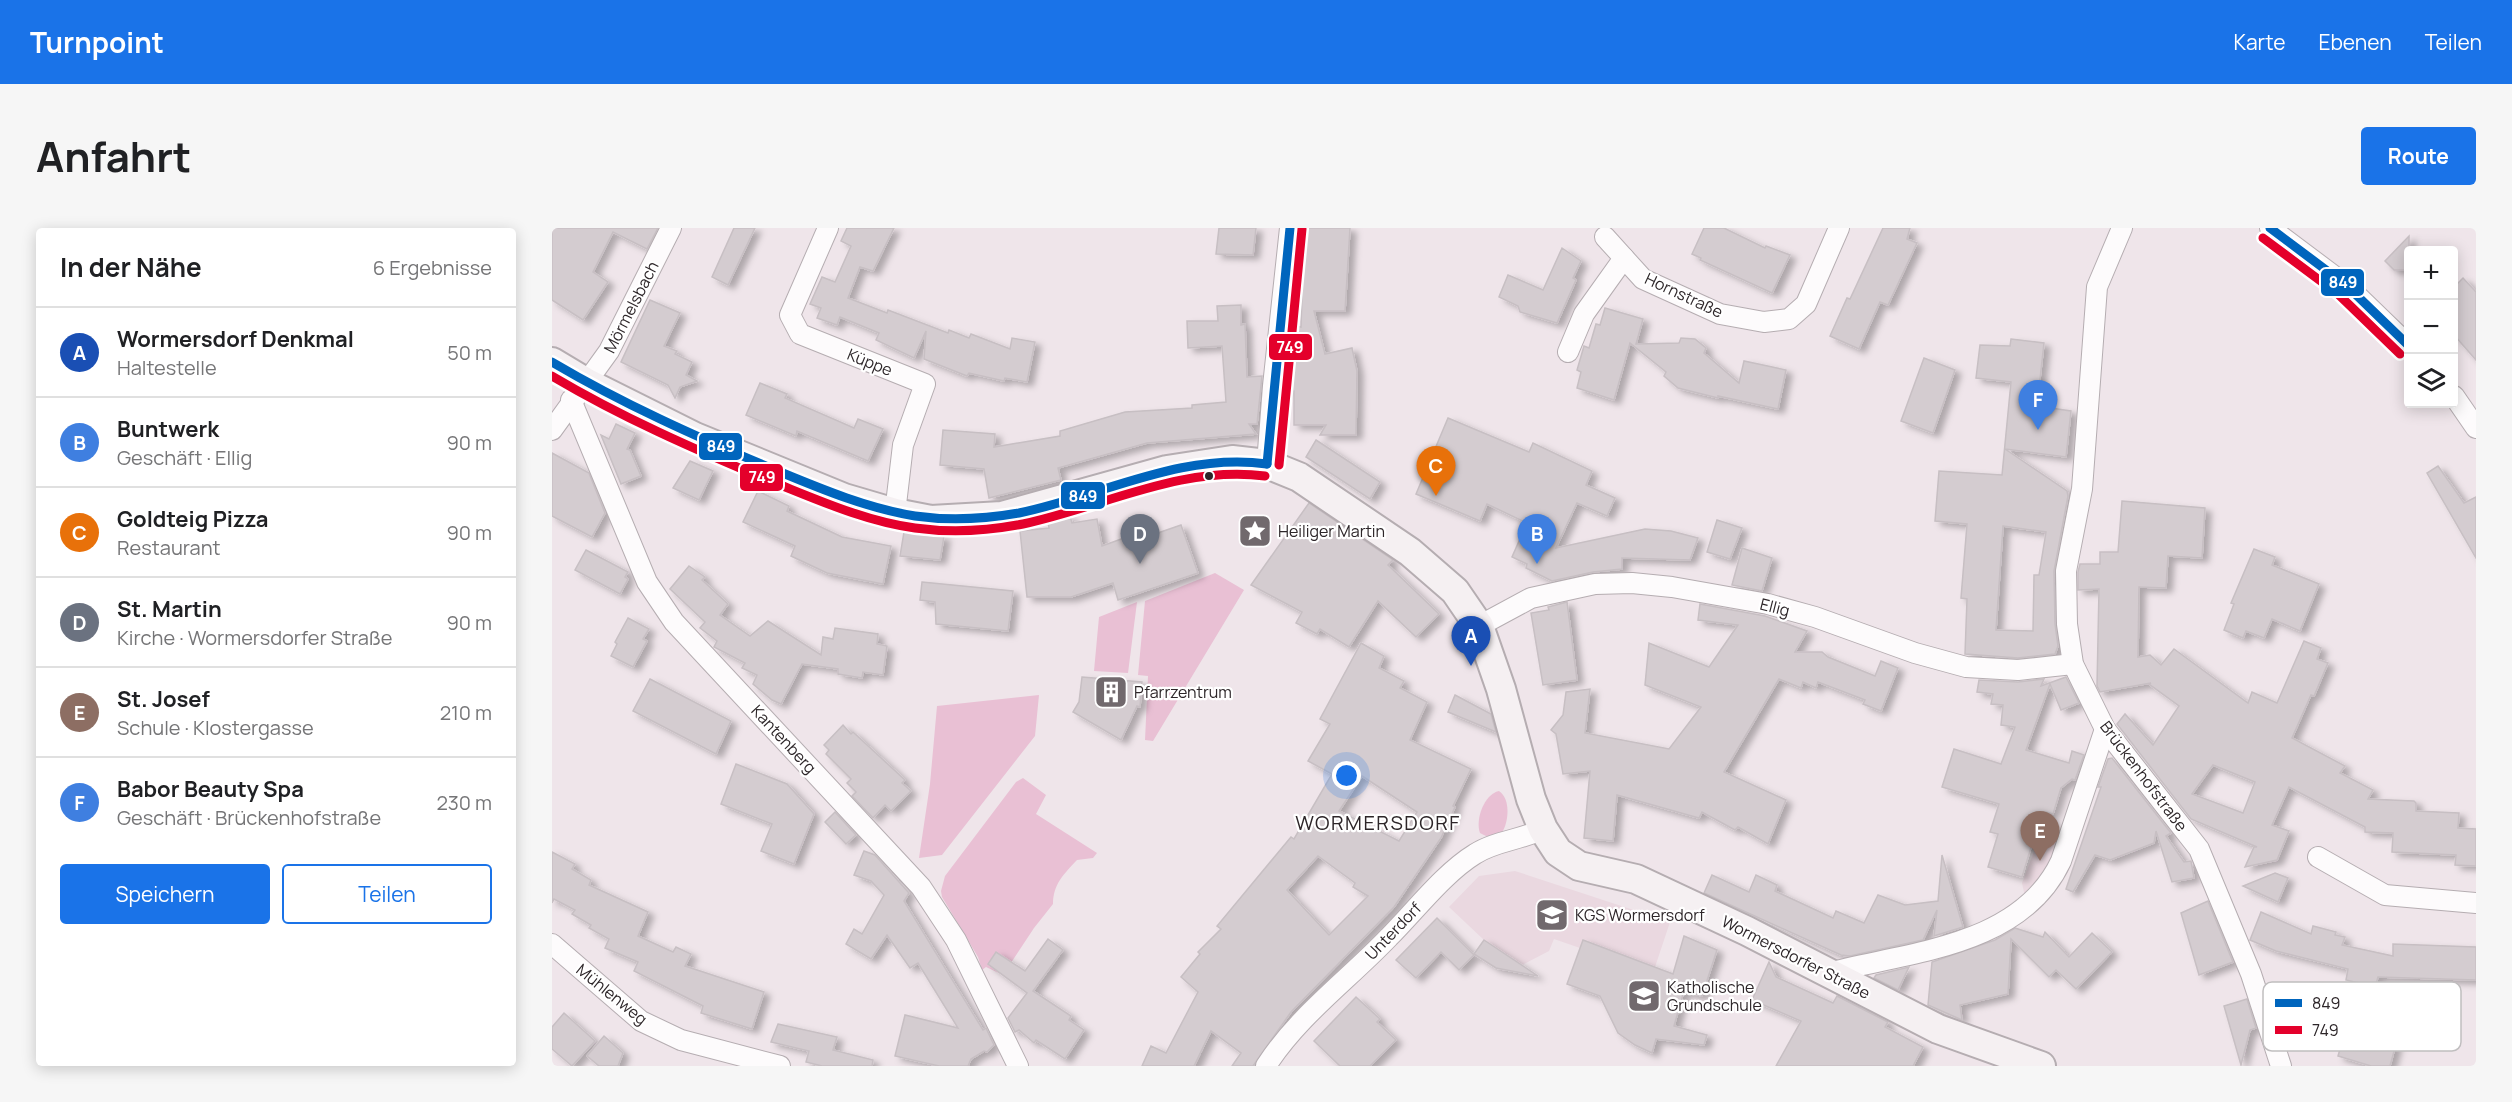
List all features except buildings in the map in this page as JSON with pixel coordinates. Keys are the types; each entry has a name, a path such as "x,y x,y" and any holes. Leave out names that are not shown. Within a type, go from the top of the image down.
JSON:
{"main road":[{"name":"Wormersdorfer Straße","path":"552,362 579,392 844,498 895,513 931,520 1002,516 1167,470 1232,460 1267,464 1299,477 1410,552 1455,591 1479,626 1501,689 1531,799 1543,829 1558,852 1579,866 1636,879 1747,931 1938,1029 2041,1066"}],"street":[{"name":"Mörmelsbach","path":"579,392 609,351 671,228"},
{"name":"Küppe","path":"828,228 790,315 800,334 925,384 903,445 895,513"},
{"path":"1267,464 1290,228"},
{"name":"Hornstraße","path":"1605,237 1643,279 1720,314 1764,322 1789,319 1806,304 1839,228"},
{"name":"Brückenhofstraße","path":"2122,228 2097,287 2082,489 2066,571 2067,624 2073,664 2105,729 2199,849 2251,974 2263,1011"},
{"path":"2270,228 2340,279 2404,340"},
{"path":"1568,352 1584,314 1624,258"},
{"path":"552,430 579,392"},
{"name":"Kantenberg","path":"579,392 647,582 669,614 921,887 956,940 1018,1066"},
{"path":"2458,402 2476,428"},
{"name":"Ellig","path":"1479,626 1531,598 1595,584 1632,583 1672,587 1768,604 1815,617 1915,653 1966,667 2018,670 2073,664"},
{"path":"1828,973 1955,944 2008,919 2038,896 2052,880 2061,861 2105,729"},
{"name":"Unterdorf","path":"1266,1066 1282,1040 1389,938 1436,887 1474,854 1492,845 1525,838 1543,829"},
{"path":"2318,857 2385,895 2476,903"},
{"name":"Mühlenweg","path":"552,944 641,1021 681,1040 780,1066"},
{"name":"Brückenhofstraße","path":"2276,1051 2281,1066"}],"shaded area":[{"path":"1215,573 1244,590 1153,741 1145,740 1148,676 1138,675 1145,601"},
{"path":"1137,602 1128,673 1094,671 1099,617"},
{"path":"1039,695 1035,736 942,855 919,858 930,784 937,706"},
{"path":"1023,778 1046,795 1036,814 1097,853 1093,858 1077,860 1064,875 1057,885 1053,904 1003,975 986,967 982,970 978,957 942,897 941,891 945,876 1016,782"},
{"path":"1499,791 1506,800 1508,811 1506,824 1501,834 1486,836 1480,833 1479,828 1482,808 1489,797"},
{"path":"2043,828 2060,834 2046,874 2025,897 2022,883"},
{"name":"KGS Wormersdorf","path":"1515,871 1670,922 1655,967 1583,940 1580,948 1554,939 1549,951 1522,965 1484,940 1449,907 1479,876"}],"transit line":[{"name":"849","path":"1267,464 1290,228"},
{"name":"849","path":"2270,228 2346,285 2404,341"},
{"name":"749","path":"1279,465 1302,229"},
{"name":"749","path":"2263,238 2338,294 2400,354"},
{"name":"849","path":"552,362 661,419 773,469 861,503 928,518 980,518 1019,513 1050,506 1141,478 1203,464 1235,462 1267,464"},
{"name":"749","path":"552,376 658,432 768,480 859,515 896,525 928,530 982,530 1023,524 1142,490 1203,476 1234,474 1265,476"}],"place":[{"name":"Babor Beauty Spa","path":"2038,430"},
{"name":"Goldteig Pizza","path":"1436,496"},
{"name":"Heiliger Martin","path":"1255,531"},
{"name":"St. Martin","path":"1140,564"},
{"name":"Buntwerk","path":"1537,564"},
{"name":"Wormersdorf Denkmal","path":"1471,666"},
{"name":"Pfarrzentrum","path":"1111,692"},
{"name":"St. Josef","path":"2040,861"},
{"name":"KGS Wormersdorf","path":"1552,915"},
{"name":"Katholische Grundschule","path":"1644,996"}],"district":[{"name":"WORMERSDORF","path":"1378,822"}]}
